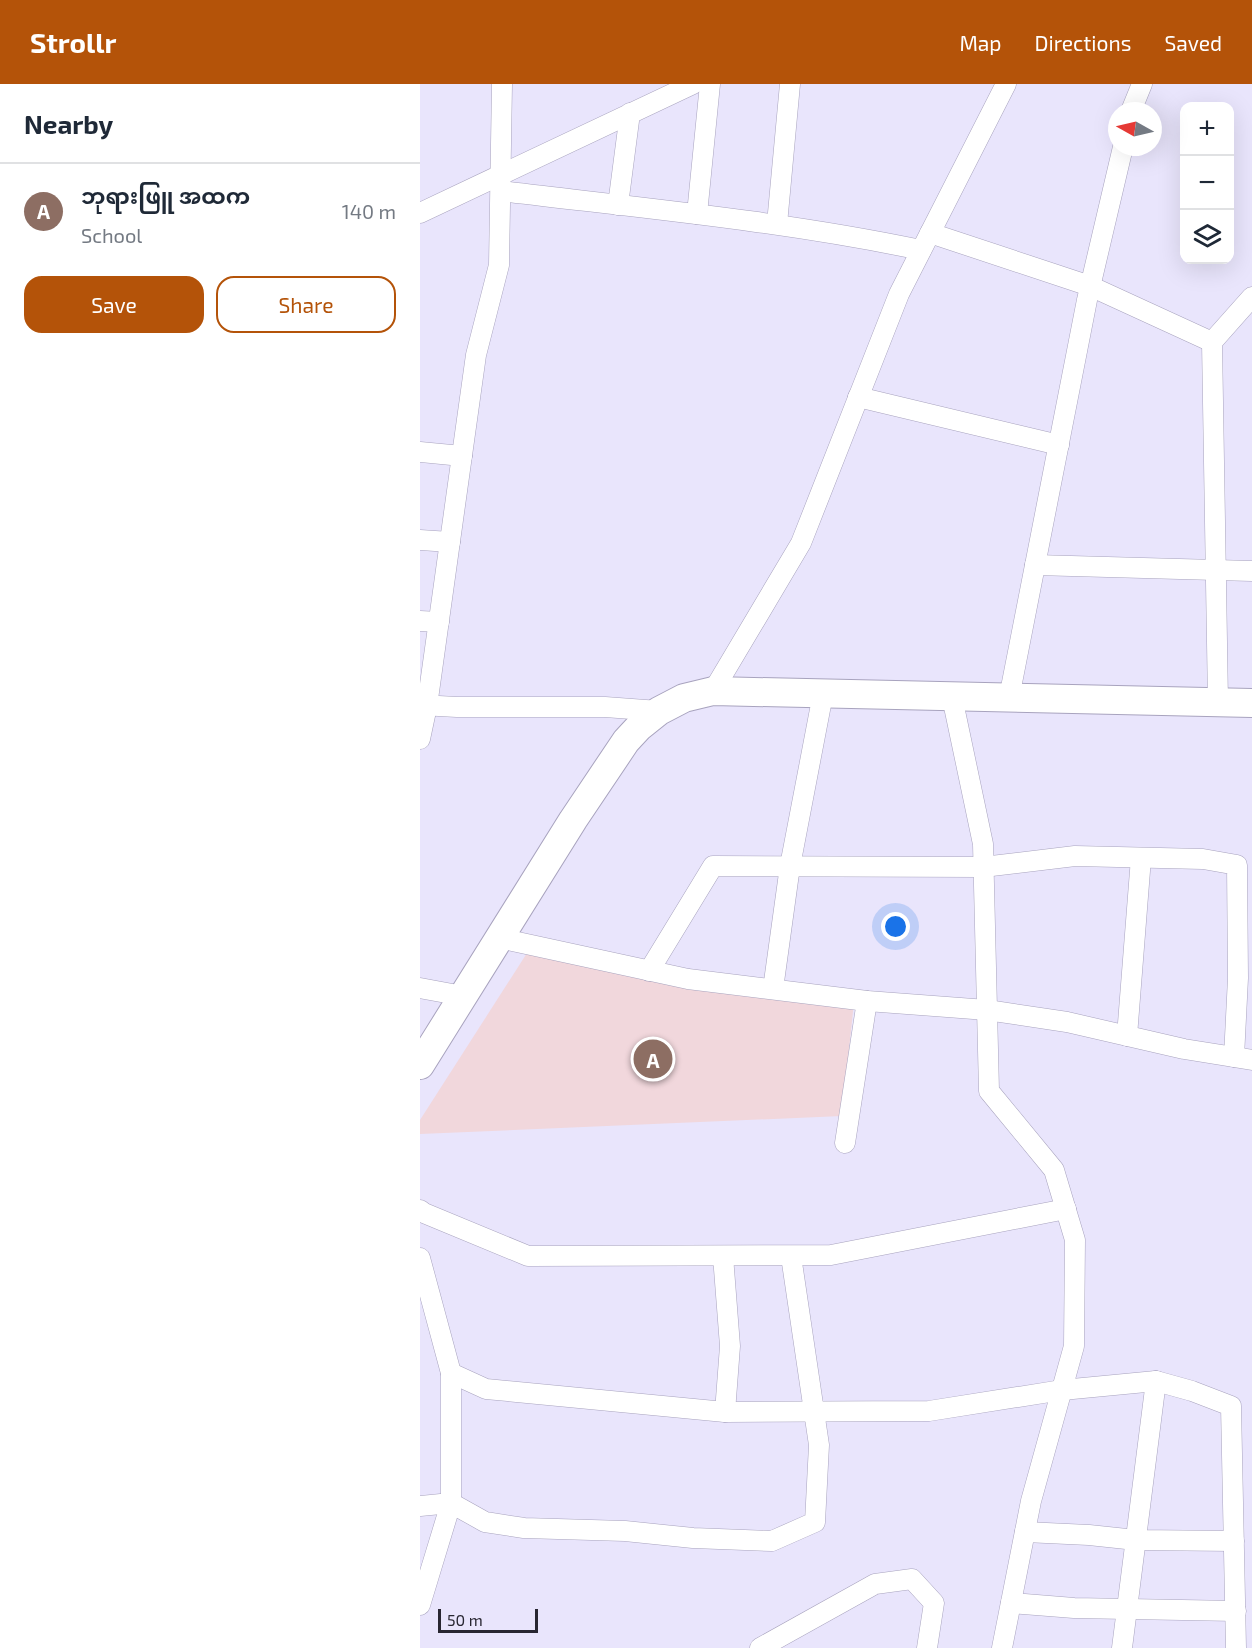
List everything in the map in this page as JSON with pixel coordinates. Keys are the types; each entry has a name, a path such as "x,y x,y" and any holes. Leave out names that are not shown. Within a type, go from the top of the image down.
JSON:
{"highway":[{"path":"420,1065 573,820 626,741 659,711 684,698 713,691 1252,703"}],"street":[{"path":"420,739 430,622 450,542 476,355 499,265 502,84"},
{"path":"420,213 501,183 630,113 693,84"},
{"path":"697,214 710,84"},
{"path":"777,224 790,84"},
{"path":"713,691 801,543 899,294 1006,84"},
{"path":"1135,102 1142,84"},
{"path":"618,205 630,113"},
{"path":"1009,698 1090,286 1121,156"},
{"path":"501,183 618,205 777,224 863,238 926,242 1090,286 1212,342"},
{"path":"1218,702 1212,342 1252,297"},
{"path":"858,397 1059,445"},
{"path":"420,452 462,456"},
{"path":"420,540 450,542"},
{"path":"1035,565 1252,571"},
{"path":"773,989 790,866 824,694"},
{"path":"952,697 983,844 989,1091 1054,1170 1075,1240 1074,1346 1031,1501 1002,1648"},
{"path":"424,706 605,707 659,711"},
{"path":"499,938 649,971 688,979 867,1001 987,1010 1067,1022 1184,1049 1243,1058 1238,978 1237,865 1203,859 1075,856 984,867 713,866 649,971"},
{"path":"1127,1036 1141,858"},
{"path":"420,988 463,996"},
{"path":"845,1143 867,1001"},
{"path":"420,1210 424,1214 528,1256 831,1256 1066,1209"},
{"path":"723,1256 730,1346 724,1412"},
{"path":"420,1506 451,1503 485,1522 524,1528 625,1531 693,1538 772,1541 815,1522 819,1445 791,1256"},
{"path":"420,1258 452,1373 451,1503 420,1605"},
{"path":"452,1373 486,1389 724,1412 929,1411 1062,1390 1156,1381 1192,1391 1231,1406 1236,1648"},
{"path":"1122,1648 1156,1381"},
{"path":"1025,1532 1136,1540 1234,1541"},
{"path":"760,1648 875,1584 912,1579 934,1603 927,1648"},
{"path":"1011,1603 1074,1608 1236,1611"}],"shaded area":[{"path":"527,953 854,1002 842,1116 420,1134 420,1120"}],"place":[{"name":"ဘုရားဖြူ အထက","path":"653,1059"}]}
